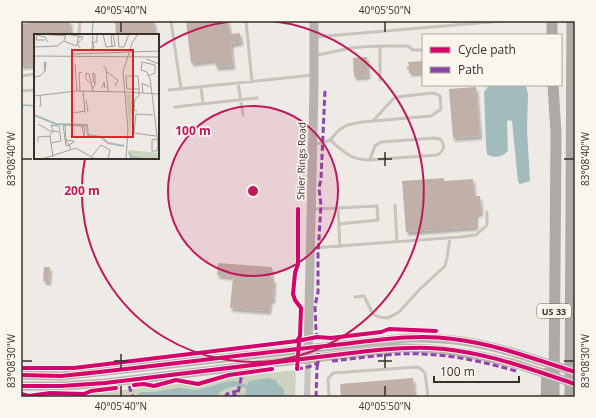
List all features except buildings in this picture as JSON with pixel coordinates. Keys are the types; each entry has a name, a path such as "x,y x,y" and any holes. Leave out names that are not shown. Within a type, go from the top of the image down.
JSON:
{"highway":[{"path":"552,21 552,34"},
{"name":"US 33","path":"570,397 572,21"},
{"name":"US 33","path":"554,86 556,133 554,224 554,397"},
{"path":"546,397 549,248 554,224"}],"main road":[{"name":"Shier Rings Road","path":"308,359 312,209 314,21"},
{"path":"21,375 61,376 308,348 430,337 452,339 490,346 575,372"},
{"path":"21,386 61,386 106,383 388,349 429,348 490,357 575,384"}],"street":[{"name":"Shier Rings Road","path":"307,397 308,359"}],"lane":[{"path":"79,34 80,21"},
{"path":"171,21 181,89"},
{"path":"246,21 252,82"},
{"path":"315,36 502,22"},
{"path":"314,55 323,55 352,48 380,46 408,46 413,50 422,50"},
{"path":"380,46 380,80"},
{"path":"21,76 34,74"},
{"path":"169,90 314,75"},
{"path":"238,83 243,115"},
{"path":"201,87 203,103"},
{"path":"21,91 34,90"},
{"path":"312,144 323,144 330,140 338,131 347,125 373,121 431,116 441,109 440,96 432,93 397,97 393,99 373,121"},
{"path":"175,107 257,98"},
{"path":"330,140 350,156 357,159 370,159 437,155 442,153 444,145 440,139 435,138 381,142 375,146 370,159"},
{"path":"395,205 397,242"},
{"path":"312,209 377,206 378,220 339,224"},
{"path":"338,208 340,247"},
{"path":"311,248 340,247 476,235 487,225 487,212"},
{"path":"355,297 364,296 373,314 379,318 387,318 399,312 419,290 445,266 448,258 450,238"},
{"path":"329,397 328,379 333,374 416,367 420,368 425,373 428,397"}],"green space":[{"path":"296,370 295,397 63,397"}],"water":[{"path":"488,86 526,86 528,94 527,130 530,181 520,184 518,182 512,121 508,120 507,122 508,150 501,156 495,157 487,154 484,92"},
{"path":"268,378 276,380 278,385 283,388 285,397 242,397 246,393 246,388 230,387 220,393 217,397 138,397 138,394 141,392 154,392 179,388 197,390 234,381 247,385 249,381"}],"waterway":[{"path":"92,34 93,21"},
{"path":"21,108 24,105 34,106"}],"marked path":[{"path":"317,339 315,306 318,292 318,254 321,205 319,188 321,179 325,90"},
{"path":"297,369 318,363 318,353"},
{"path":"332,361 391,355 428,354 473,360 516,371"},
{"path":"316,397 317,368 318,363 320,363"},
{"path":"231,397 238,393 242,374"},
{"path":"129,386 133,397"},
{"path":"225,397 227,394 237,391"}],"cycle path":[{"path":"21,368 74,368 297,341 300,336 301,308 295,300 293,294 295,273 298,264 298,209"},
{"path":"297,369 299,342 297,341 317,337 331,338 381,332 389,329 436,331"},
{"path":"21,375 61,376 373,340 421,337 437,337 484,344 515,352 575,372"},
{"path":"21,386 61,386 105,383 368,351 413,348 448,349 467,352 521,366 575,384"},
{"path":"134,385 144,384 154,386 176,380 198,384 229,375 272,369"},
{"path":"21,394 29,396 50,393 84,394 91,391 116,388"}]}
